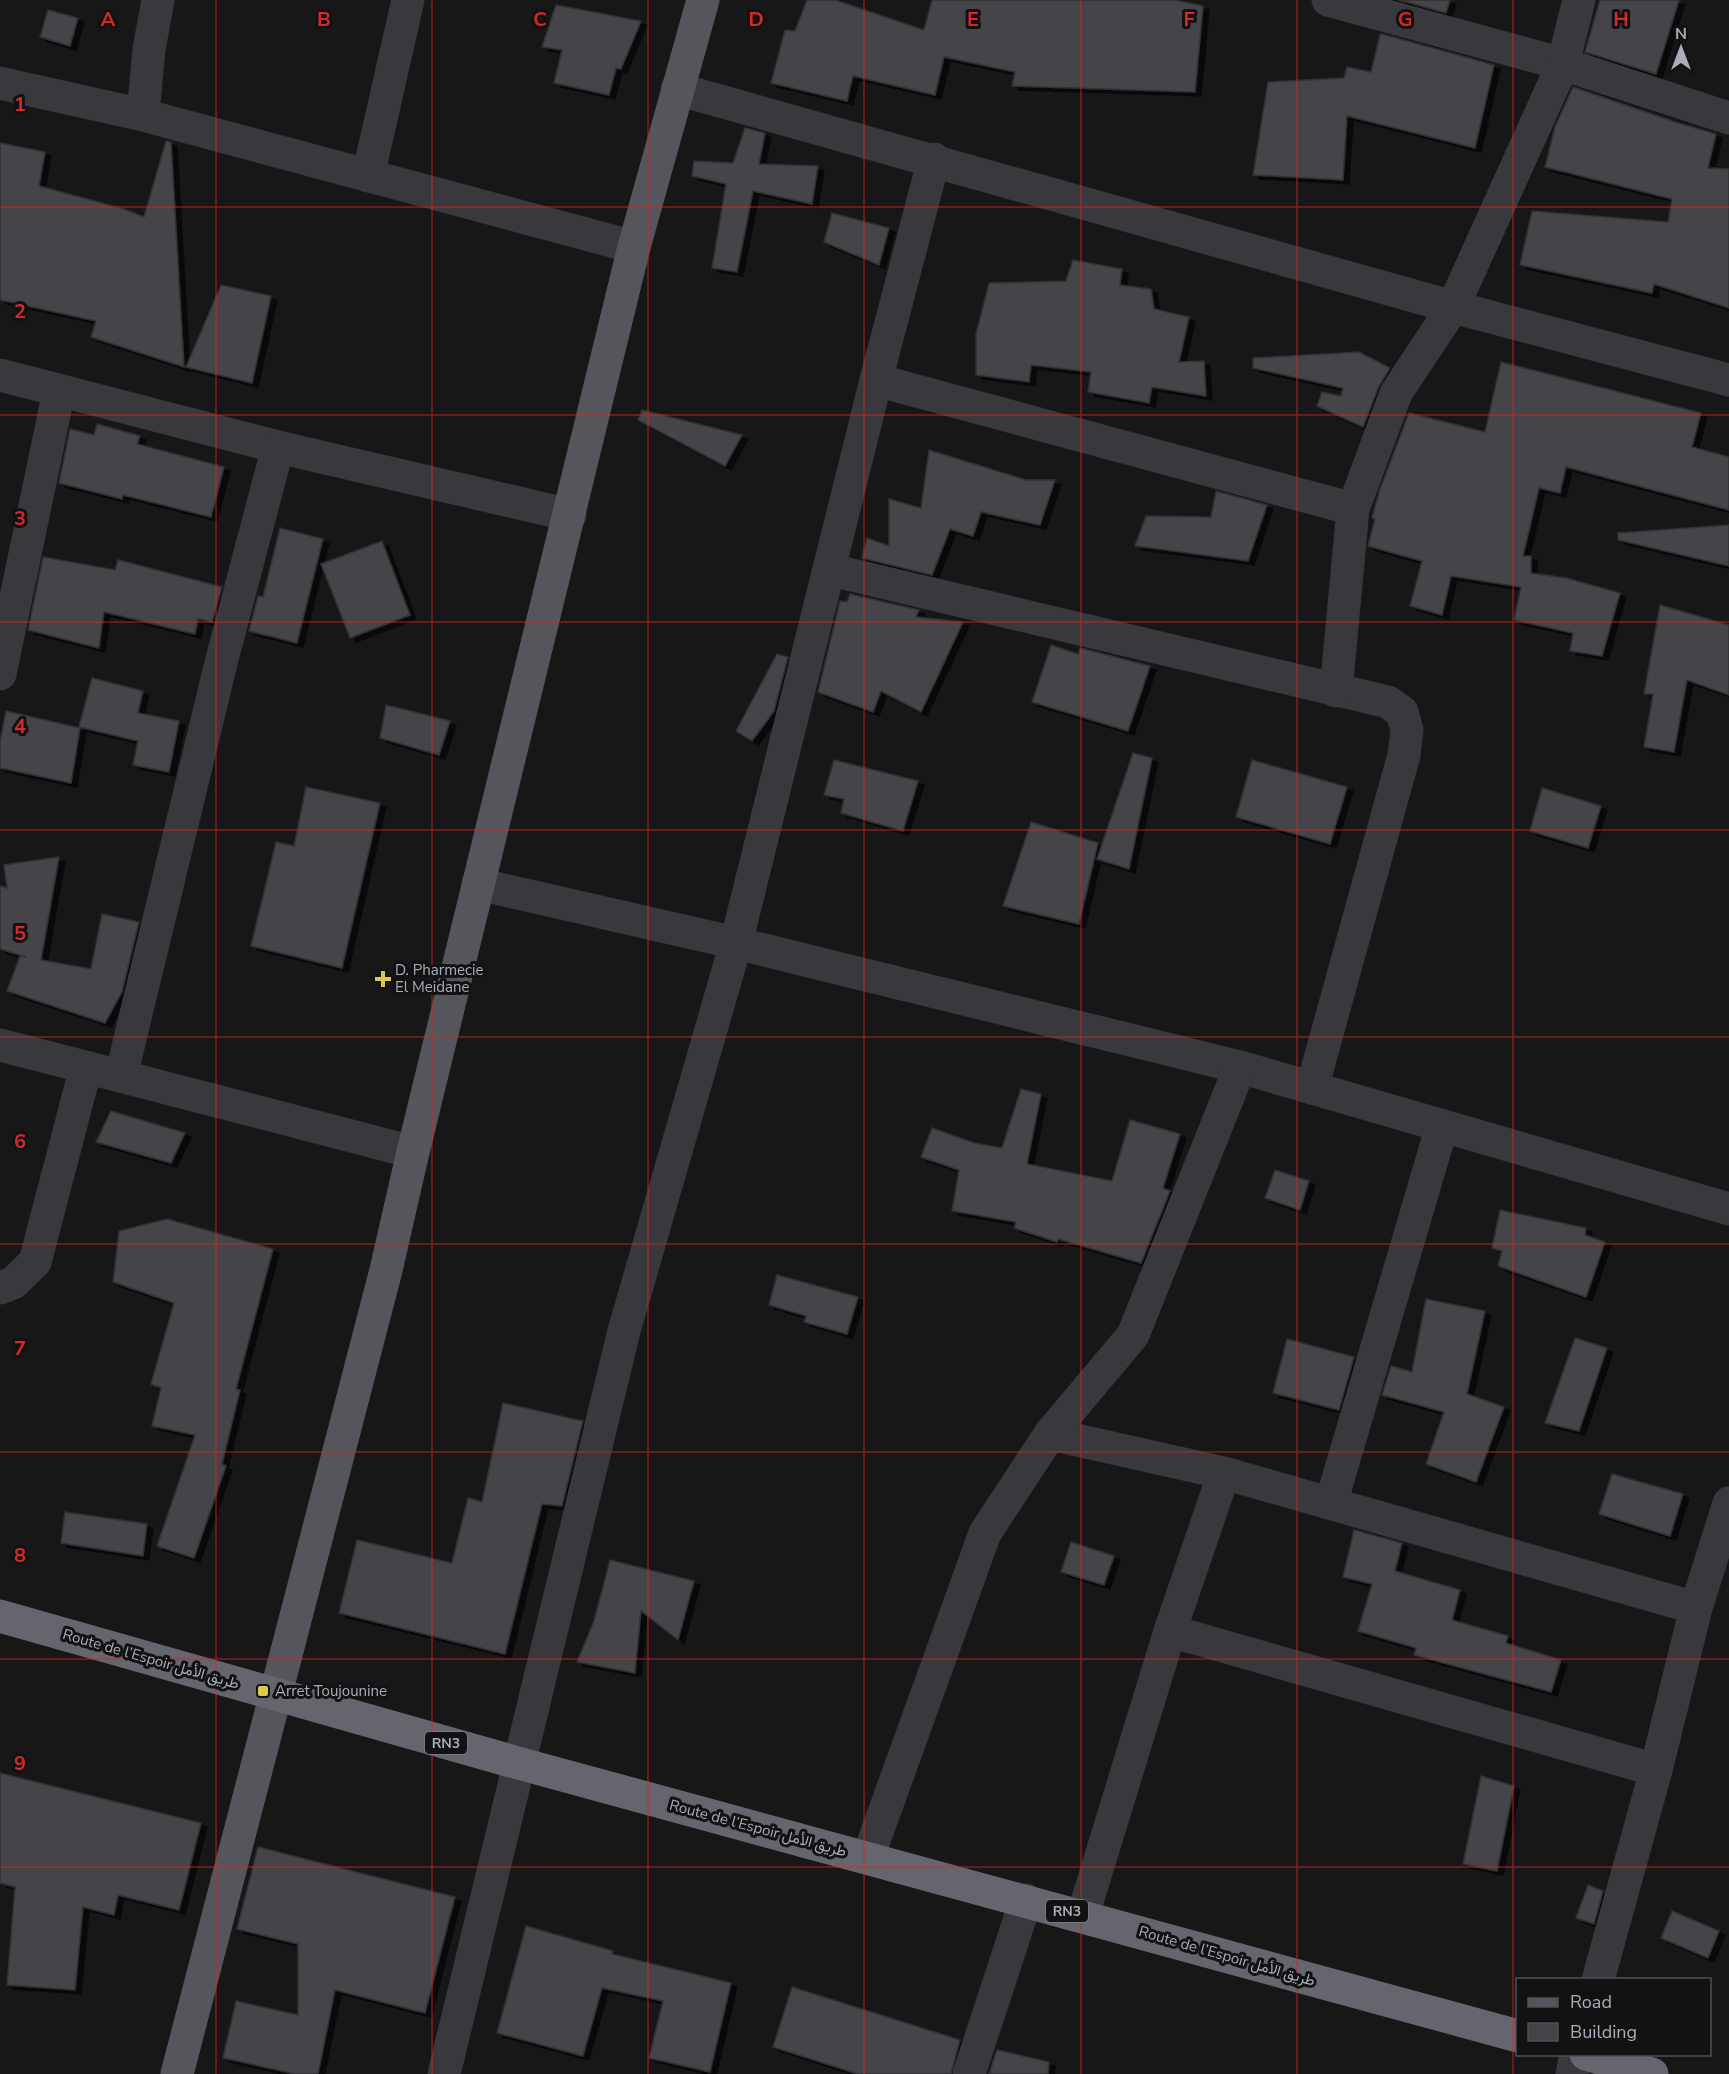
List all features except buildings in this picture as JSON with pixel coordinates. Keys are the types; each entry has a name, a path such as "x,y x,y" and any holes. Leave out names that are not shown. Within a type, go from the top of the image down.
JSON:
{"highway":[{"name":"Route de l’Espoir طريق الأمل","path":"0,1616 518,1763 1516,2035"},
{"path":"1589,2056 1652,2074"}],"main road":[{"path":"177,2074 386,1270 412,1152 634,247 703,0"}],"street":[{"path":"143,115 149,49 158,0"},
{"path":"368,176 408,0"},
{"path":"1329,0 1563,64 1729,118"},
{"path":"1336,691 1353,509 1396,393 1453,307 1563,64 1579,0"},
{"path":"0,83 143,115 634,247"},
{"path":"677,89 934,159 1453,307 1729,380"},
{"path":"444,2074 624,1330 736,943 831,570 876,380 934,159"},
{"path":"0,375 279,447 570,514"},
{"path":"876,380 1353,509"},
{"path":"0,674 59,391"},
{"path":"121,1076 222,659 279,447"},
{"path":"831,570 1388,702 1402,712 1407,730 1404,755 1312,1088"},
{"path":"478,884 736,943 1239,1067 1729,1209"},
{"path":"0,1045 412,1152"},
{"path":"868,1857 986,1533 1050,1434 1133,1335 1239,1067"},
{"path":"0,1288 14,1282 35,1262 86,1068"},
{"path":"1331,1503 1442,1126"},
{"path":"1050,1434 1224,1473 1696,1608"},
{"path":"1083,1916 1170,1631 1224,1473"},
{"path":"1599,1978 1656,1770 1696,1608 1729,1503"},
{"path":"1170,1631 1656,1770"},
{"path":"969,2074 1026,1900"},
{"path":"1572,2074 1576,2056"}],"place":[{"name":"D. Pharmecie El Meidane","path":"383,979"},
{"name":"Arret Toujounine","path":"263,1691"}]}
